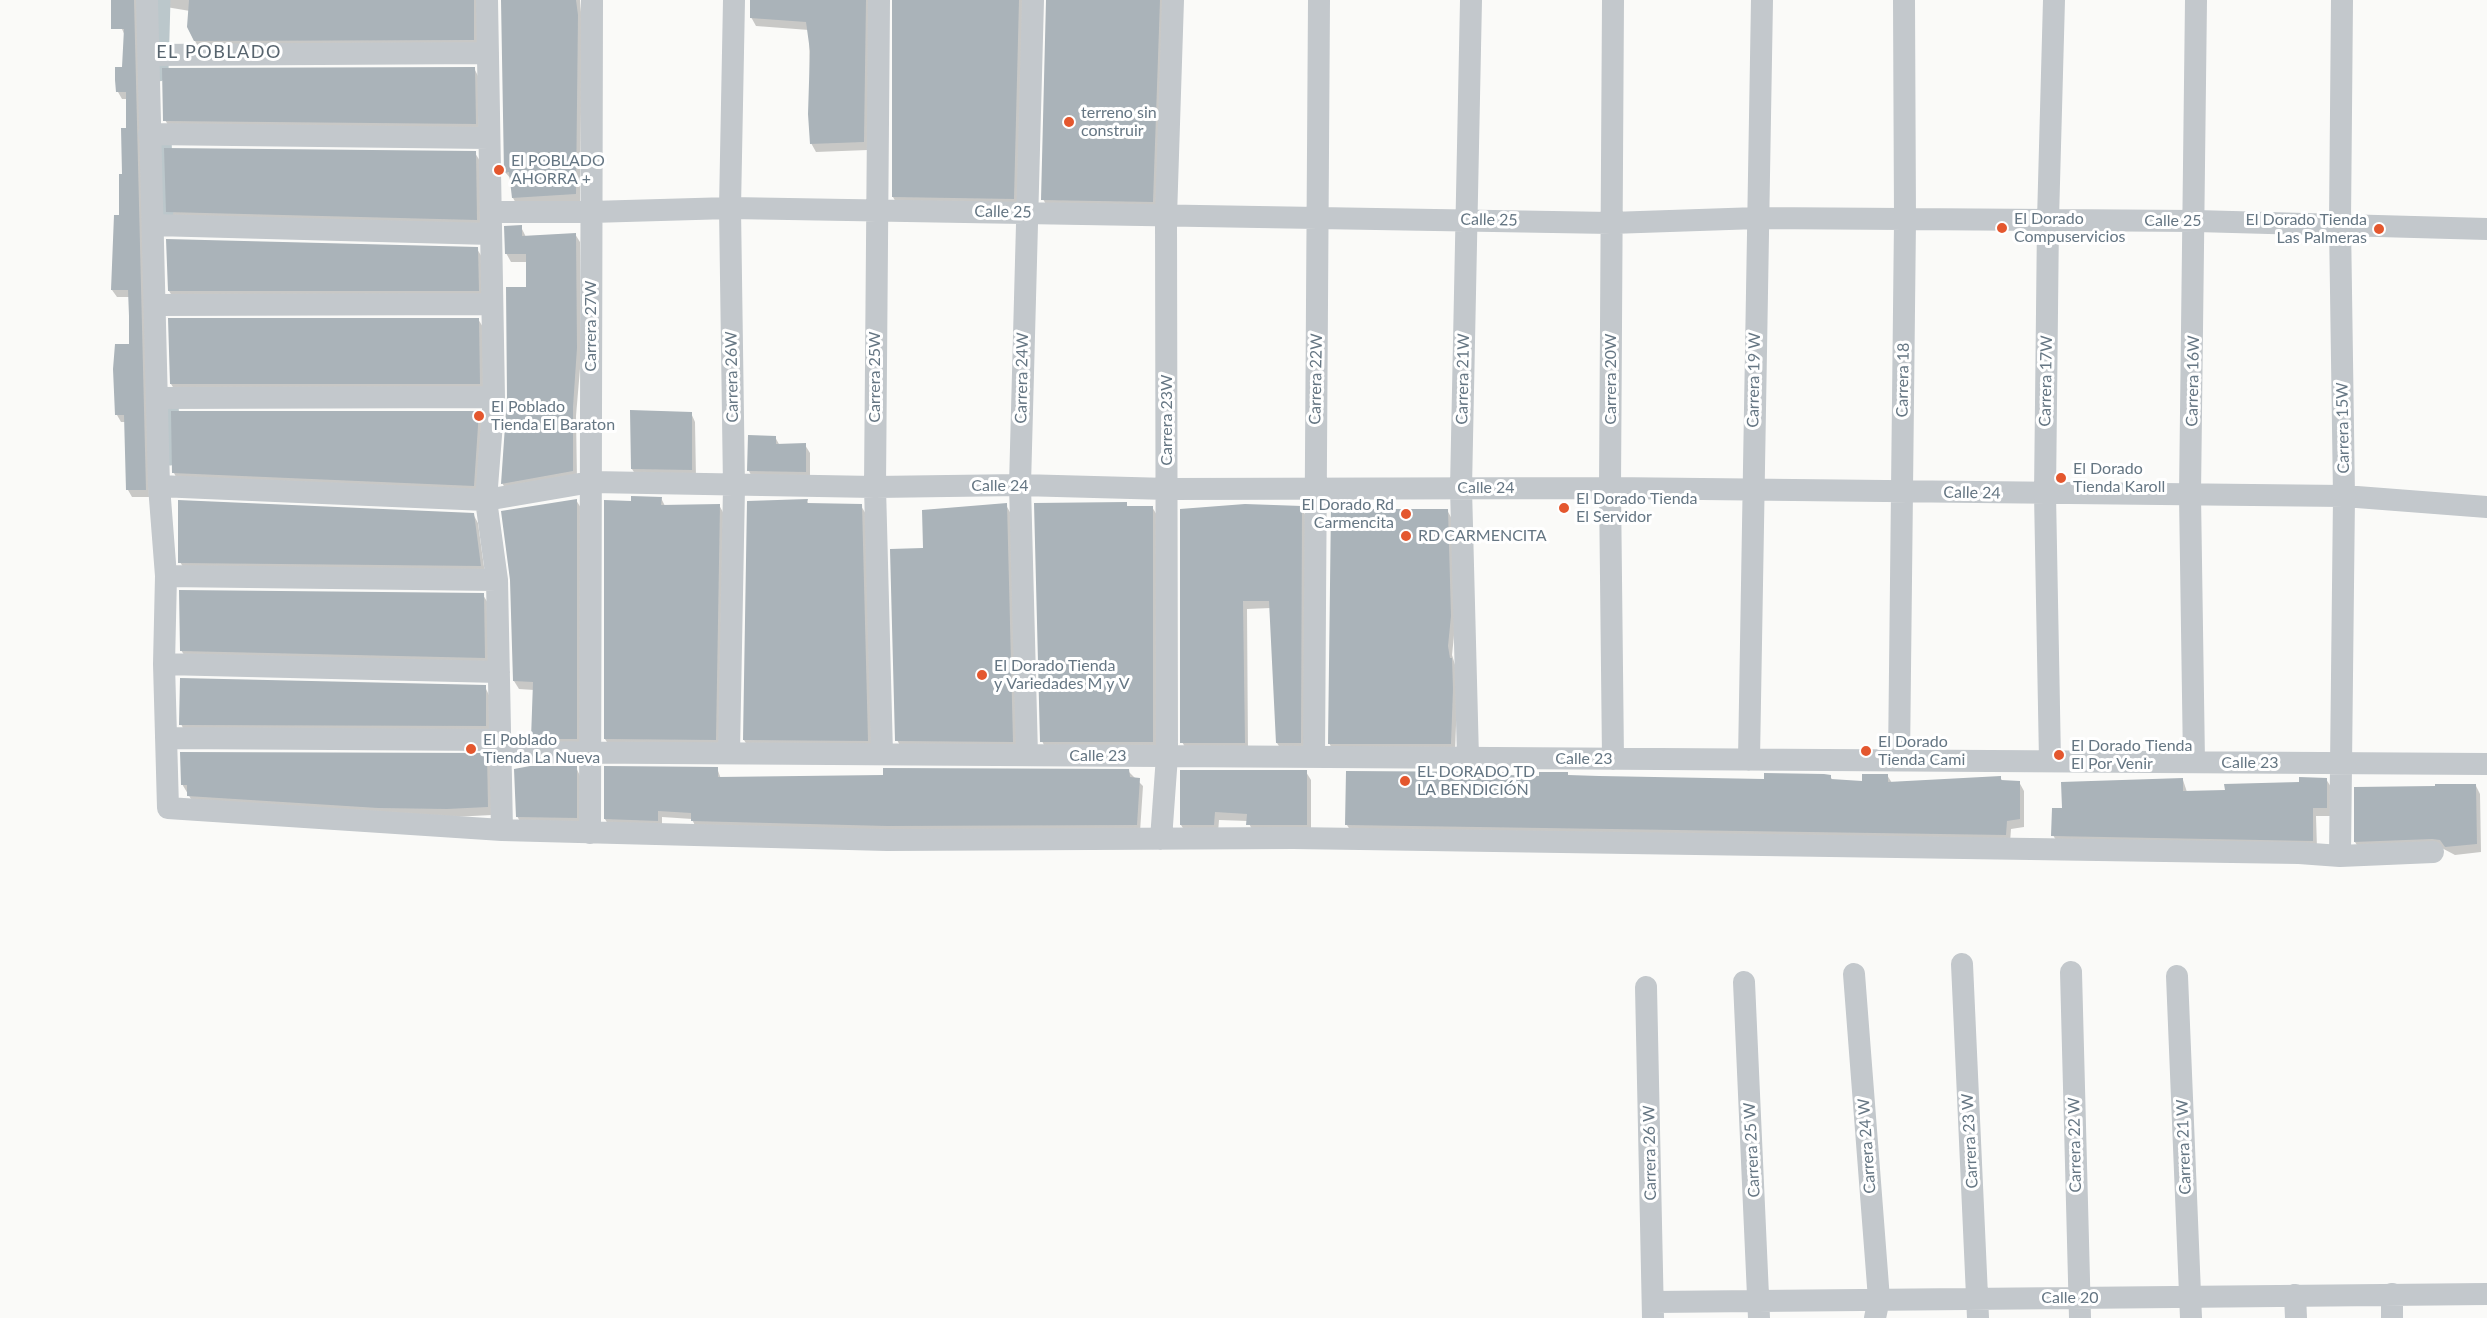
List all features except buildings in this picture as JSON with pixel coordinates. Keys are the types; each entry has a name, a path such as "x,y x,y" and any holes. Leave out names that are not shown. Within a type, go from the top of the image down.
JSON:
{"street":[{"path":"147,0 159,486 166,576 164,664 168,808 502,830 887,840 1317,838 2275,853 2340,856 2433,852"},
{"path":"487,0 494,397 486,500 497,580 502,830"},
{"name":"Carrera 27W","path":"590,832 592,0"},
{"name":"Carrera 26W","path":"729,753 734,487 730,208 734,0"},
{"name":"Carrera 25W","path":"879,0 875,488 882,754"},
{"name":"Carrera 24W","path":"1027,755 1020,485 1025,213 1033,0"},
{"name":"Carrera 23W","path":"1161,839 1167,756 1166,217 1173,0"},
{"name":"Carrera 22W","path":"1314,757 1319,0"},
{"name":"Carrera 21W","path":"1468,758 1461,488 1471,0"},
{"name":"Carrera 20W","path":"1613,0 1610,488 1613,759"},
{"name":"Carrera 19 W","path":"1749,760 1762,0"},
{"name":"Carrera 18","path":"1899,760 1905,220 1904,0"},
{"name":"Carrera 17W","path":"2050,761 2044,494 2054,0"},
{"name":"Carrera 16W","path":"2194,762 2190,495 2196,220 2196,0"},
{"name":"Carrera 15W","path":"2340,856 2344,496 2340,223 2342,0"},
{"path":"149,55 488,53"},
{"path":"149,134 489,138"},
{"name":"Calle 25","path":"154,225 491,223 591,212 730,208 1611,223 1758,218 2196,220 2340,223 2487,230"},
{"path":"155,305 492,304"},
{"path":"157,398 494,397"},
{"name":"Calle 24","path":"159,486 486,500 591,482 734,487 875,488 1020,485 1168,489 1610,488 1752,492 1902,491 2344,496 2487,507"},
{"path":"166,576 497,580"},
{"path":"164,664 499,672"},
{"name":"Calle 23","path":"166,738 500,746 590,753 2487,764"},
{"name":"Carrera 23 W","path":"1962,964 1978,1308"},
{"name":"Carrera 22 W","path":"2071,972 2079,1308"},
{"name":"Carrera 24 W","path":"1854,974 1877,1309"},
{"name":"Carrera 21 W","path":"2177,976 2190,1307"},
{"name":"Carrera 25 W","path":"1744,982 1760,1309"},
{"name":"Carrera 26 W","path":"1646,987 1653,1310"},
{"name":"Calle 20","path":"1653,1310 2190,1307 2295,1295 2487,1293"},
{"path":"2392,1294 2392,1318"},
{"path":"2295,1295 2296,1318"}],"waterway":[{"path":"158,71 160,0"},
{"path":"161,135 163,212"},
{"path":"168,402 170,455"}],"place":[{"name":"terreno sin construir","path":"1069,122"},
{"name":"El POBLADO AHORRA +","path":"499,170"},
{"name":"El Dorado Compuservicios","path":"2002,228"},
{"name":"El Dorado Tienda Las Palmeras","path":"2379,229"},
{"name":"El Poblado Tienda El Baraton","path":"479,416"},
{"name":"El Dorado Tienda Karoll","path":"2061,478"},
{"name":"El Dorado Tienda El Servidor","path":"1564,508"},
{"name":"El Dorado Rd Carmencita","path":"1406,514"},
{"name":"RD CARMENCITA","path":"1406,536"},
{"name":"El Dorado Tienda y Variedades M y V","path":"982,675"},
{"name":"El Poblado Tienda La Nueva","path":"471,749"},
{"name":"El Dorado Tienda Cami","path":"1866,751"},
{"name":"El Dorado Tienda El Por Venir","path":"2059,755"},
{"name":"EL DORADO TD LA BENDICIÓN","path":"1405,781"}],"district":[{"name":"EL POBLADO","path":"219,52"}]}
